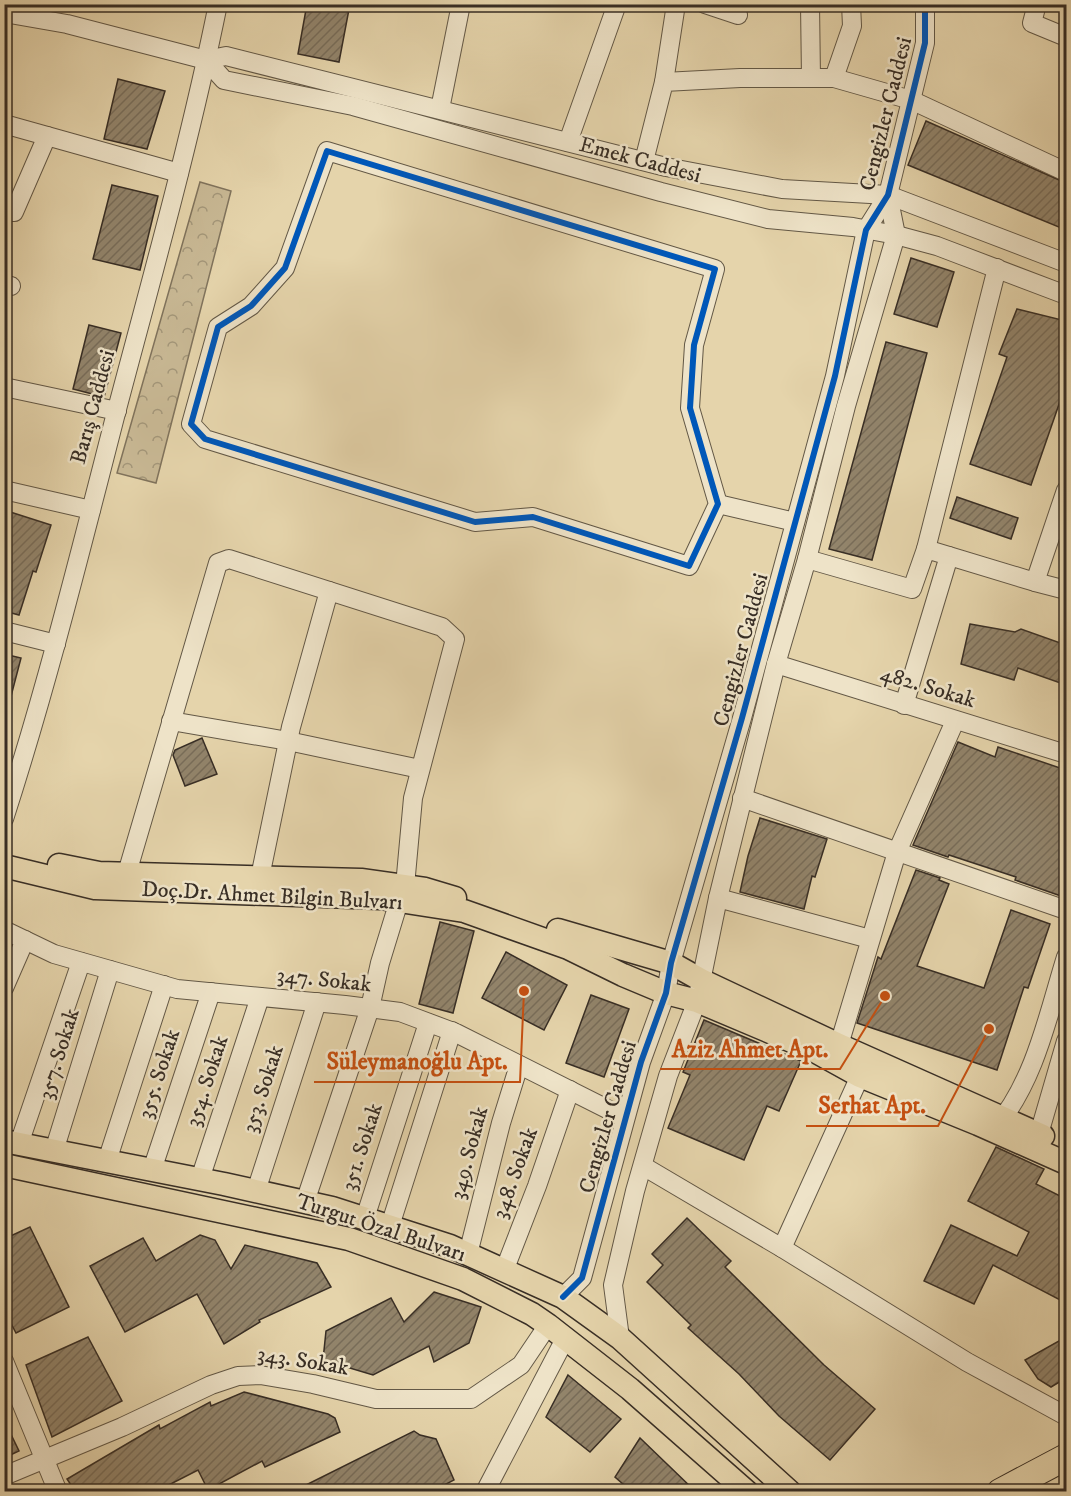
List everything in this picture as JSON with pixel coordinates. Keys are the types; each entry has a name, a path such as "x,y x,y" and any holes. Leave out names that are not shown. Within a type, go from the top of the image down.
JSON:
{"highway":[{"path":"1000,1491 1066,1457"}],"main road":[{"name":"Doç.Dr. Ahmet Bilgin Bulvarı","path":"4,851 27,859 99,873 361,880 464,911 568,948 666,993 700,991 839,1045 1034,1140 1066,1163"},
{"name":"Doç.Dr. Ahmet Bilgin Bulvarı","path":"4,866 95,888 380,898 402,893 446,895 671,963 700,991 860,1076 999,1124"},
{"name":"Doç.Dr. Ahmet Bilgin Bulvarı","path":"1034,1140 1066,1146"},
{"name":"Turgut Özal Bulvarı","path":"12,1143 306,1202 390,1226 468,1254 562,1297 620,1338 790,1491"},
{"name":"Turgut Özal Bulvarı","path":"4,1165 349,1239 463,1279 532,1314 548,1325 630,1389 747,1491"}],"street":[{"name":"Barış Caddesi","path":"4,819 56,644 179,173 218,4"},
{"path":"440,110 461,4"},
{"path":"568,142 617,4"},
{"path":"644,161 664,82 675,4"},
{"path":"705,4 738,15"},
{"path":"810,4 811,78"},
{"path":"834,78 852,26 851,4"},
{"name":"Cengizler Caddesi","path":"562,1297 582,1278 641,1062 666,993 671,963 742,718 835,376 866,230 888,195 925,43 925,4"},
{"path":"1037,4 1032,23 1066,37"},
{"name":"Emek Caddesi","path":"4,13 67,24 206,60 226,56 644,161 782,189 888,195 1066,263"},
{"name":"Emek Caddesi","path":"206,60 224,80 353,106 661,192 768,219 853,227 896,235 937,246 1066,295"},
{"path":"664,82 740,78 834,78 911,100 1066,172"},
{"path":"4,124 179,173"},
{"path":"4,211 14,212 47,136"},
{"path":"327,151 715,269 694,345 690,408 718,504 689,566 533,517 475,522 205,439 191,424 218,327 251,306 285,268 327,151"},
{"name":"Cengizler Caddesi","path":"620,1338 613,1285 668,1076 700,991 718,898 776,664 807,558 846,406 896,235 888,195"},
{"path":"807,558 912,589 926,549 997,268"},
{"path":"4,387 117,411"},
{"path":"4,490 91,510"},
{"path":"1035,582 1066,490"},
{"path":"718,504 795,522"},
{"path":"926,549 1035,582 1066,587"},
{"path":"904,705 949,556"},
{"path":"127,873 218,563 230,560 442,627 455,639 413,798 402,893 380,963 370,1008 306,1202"},
{"path":"260,877 288,741 329,591"},
{"path":"4,631 56,644"},
{"name":"482. Sokak","path":"776,664 1066,754"},
{"path":"171,721 288,741 420,769"},
{"path":"839,1045 897,852 955,721"},
{"path":"742,798 1066,910"},
{"path":"718,898 870,939"},
{"name":"347. Sokak","path":"4,930 54,954 177,989 400,1012 452,1031 625,1118"},
{"path":"4,988 25,940"},
{"path":"999,1124 1029,1072 1066,957"},
{"path":"12,1143 81,962"},
{"name":"357. Sokak","path":"54,1151 110,970"},
{"path":"107,1161 164,985"},
{"name":"355. Sokak","path":"152,1170 211,992"},
{"name":"354. Sokak","path":"200,1179 260,997"},
{"name":"353. Sokak","path":"256,1191 316,1002"},
{"name":"351. Sokak","path":"365,1218 428,1023"},
{"path":"390,1226 452,1031"},
{"path":"1034,1140 1066,1041"},
{"name":"349. Sokak","path":"468,1254 501,1124 519,1065"},
{"path":"782,1248 860,1076"},
{"name":"348. Sokak","path":"504,1271 537,1186 570,1090"},
{"path":"643,1166 967,1362 1066,1416"},
{"name":"343. Sokak","path":"4,1476 122,1427 210,1385 238,1376 260,1375 313,1384 376,1399 471,1399 521,1365 548,1325"},
{"path":"485,1491 566,1339"},
{"path":"4,1361 58,1491"}],"green space":[{"path":"200,182 231,191 156,483 117,473"}],"building":[{"path":"307,4 350,4 339,62 298,54"},
{"path":"118,79 165,91 147,149 104,139"},
{"path":"926,121 1066,183 1066,230 908,165"},
{"path":"112,185 158,196 140,270 93,259"},
{"path":"911,258 954,272 937,327 894,314"},
{"path":"1017,309 1066,321 1066,384 1031,485 970,464 1007,357 999,354"},
{"path":"89,325 121,333 104,397 73,389"},
{"path":"886,342 927,353 872,560 829,549"},
{"path":"957,497 1018,518 1011,539 950,518"},
{"path":"4,510 51,525 19,615 4,611"},
{"path":"970,624 1015,632 1021,629 1066,645 1066,685 1018,668 1014,680 961,664"},
{"path":"4,654 21,658 9,704 4,703"},
{"path":"202,738 217,774 185,786 173,755 175,750"},
{"path":"958,742 995,757 998,747 1066,770 1066,880 1061,896 1015,880 1016,877 913,845"},
{"path":"760,818 827,839 815,877 812,876 804,909 740,892"},
{"path":"916,870 940,878 939,880 949,884 917,966 984,988 1011,910 1050,924 1028,988 1024,987 997,1070 857,1023 878,957 881,959"},
{"path":"440,922 474,931 453,1013 419,1004"},
{"path":"506,952 567,985 544,1030 482,998"},
{"path":"591,995 629,1009 604,1077 566,1063"},
{"path":"704,1020 801,1061 779,1111 767,1106 744,1160 668,1128 690,1075 683,1072"},
{"path":"996,1147 1044,1169 1036,1184 1066,1199 1066,1303 993,1265 974,1304 924,1281 951,1225 1017,1256 1029,1232 968,1201"},
{"path":"687,1218 731,1261 725,1267 824,1365 875,1409 830,1460 779,1416 739,1374 688,1328 691,1325 647,1282 663,1265 652,1254"},
{"path":"30,1227 69,1307 16,1333 4,1310 4,1239"},
{"path":"200,1235 215,1240 231,1269 245,1245 317,1263 331,1287 259,1320 260,1322 224,1344 197,1294 125,1332 90,1266 143,1238 156,1261"},
{"path":"434,1292 481,1307 469,1343 434,1362 429,1346 373,1375 323,1360 326,1331 391,1298 404,1322"},
{"path":"88,1337 122,1401 52,1437 26,1365"},
{"path":"1066,1337 1066,1378 1051,1387 1038,1379 1025,1360"},
{"path":"568,1375 621,1419 590,1452 546,1417"},
{"path":"244,1392 328,1414 335,1418 340,1432 265,1467 262,1461 208,1490 198,1470 157,1491 75,1491 67,1479 159,1425 160,1429 210,1402 211,1406"},
{"path":"4,1420 19,1451 4,1458"},
{"path":"414,1431 436,1439 454,1480 433,1491 294,1491"},
{"path":"640,1438 695,1491 631,1491 615,1477"}],"cycle path":[{"path":"563,1297 582,1278 641,1062 666,993 671,963 742,718 835,376 866,230 888,195 925,43 925,4"},
{"path":"327,151 715,269 694,345 690,408 718,504 689,566 533,517 475,522 205,439 191,424 218,327 251,306 285,268 327,151"}],"place":[{"name":"Süleymanoğlu Apt.","path":"524,991"},
{"name":"Aziz Ahmet Apt.","path":"885,996"},
{"name":"Serhat Apt.","path":"989,1029"}]}
